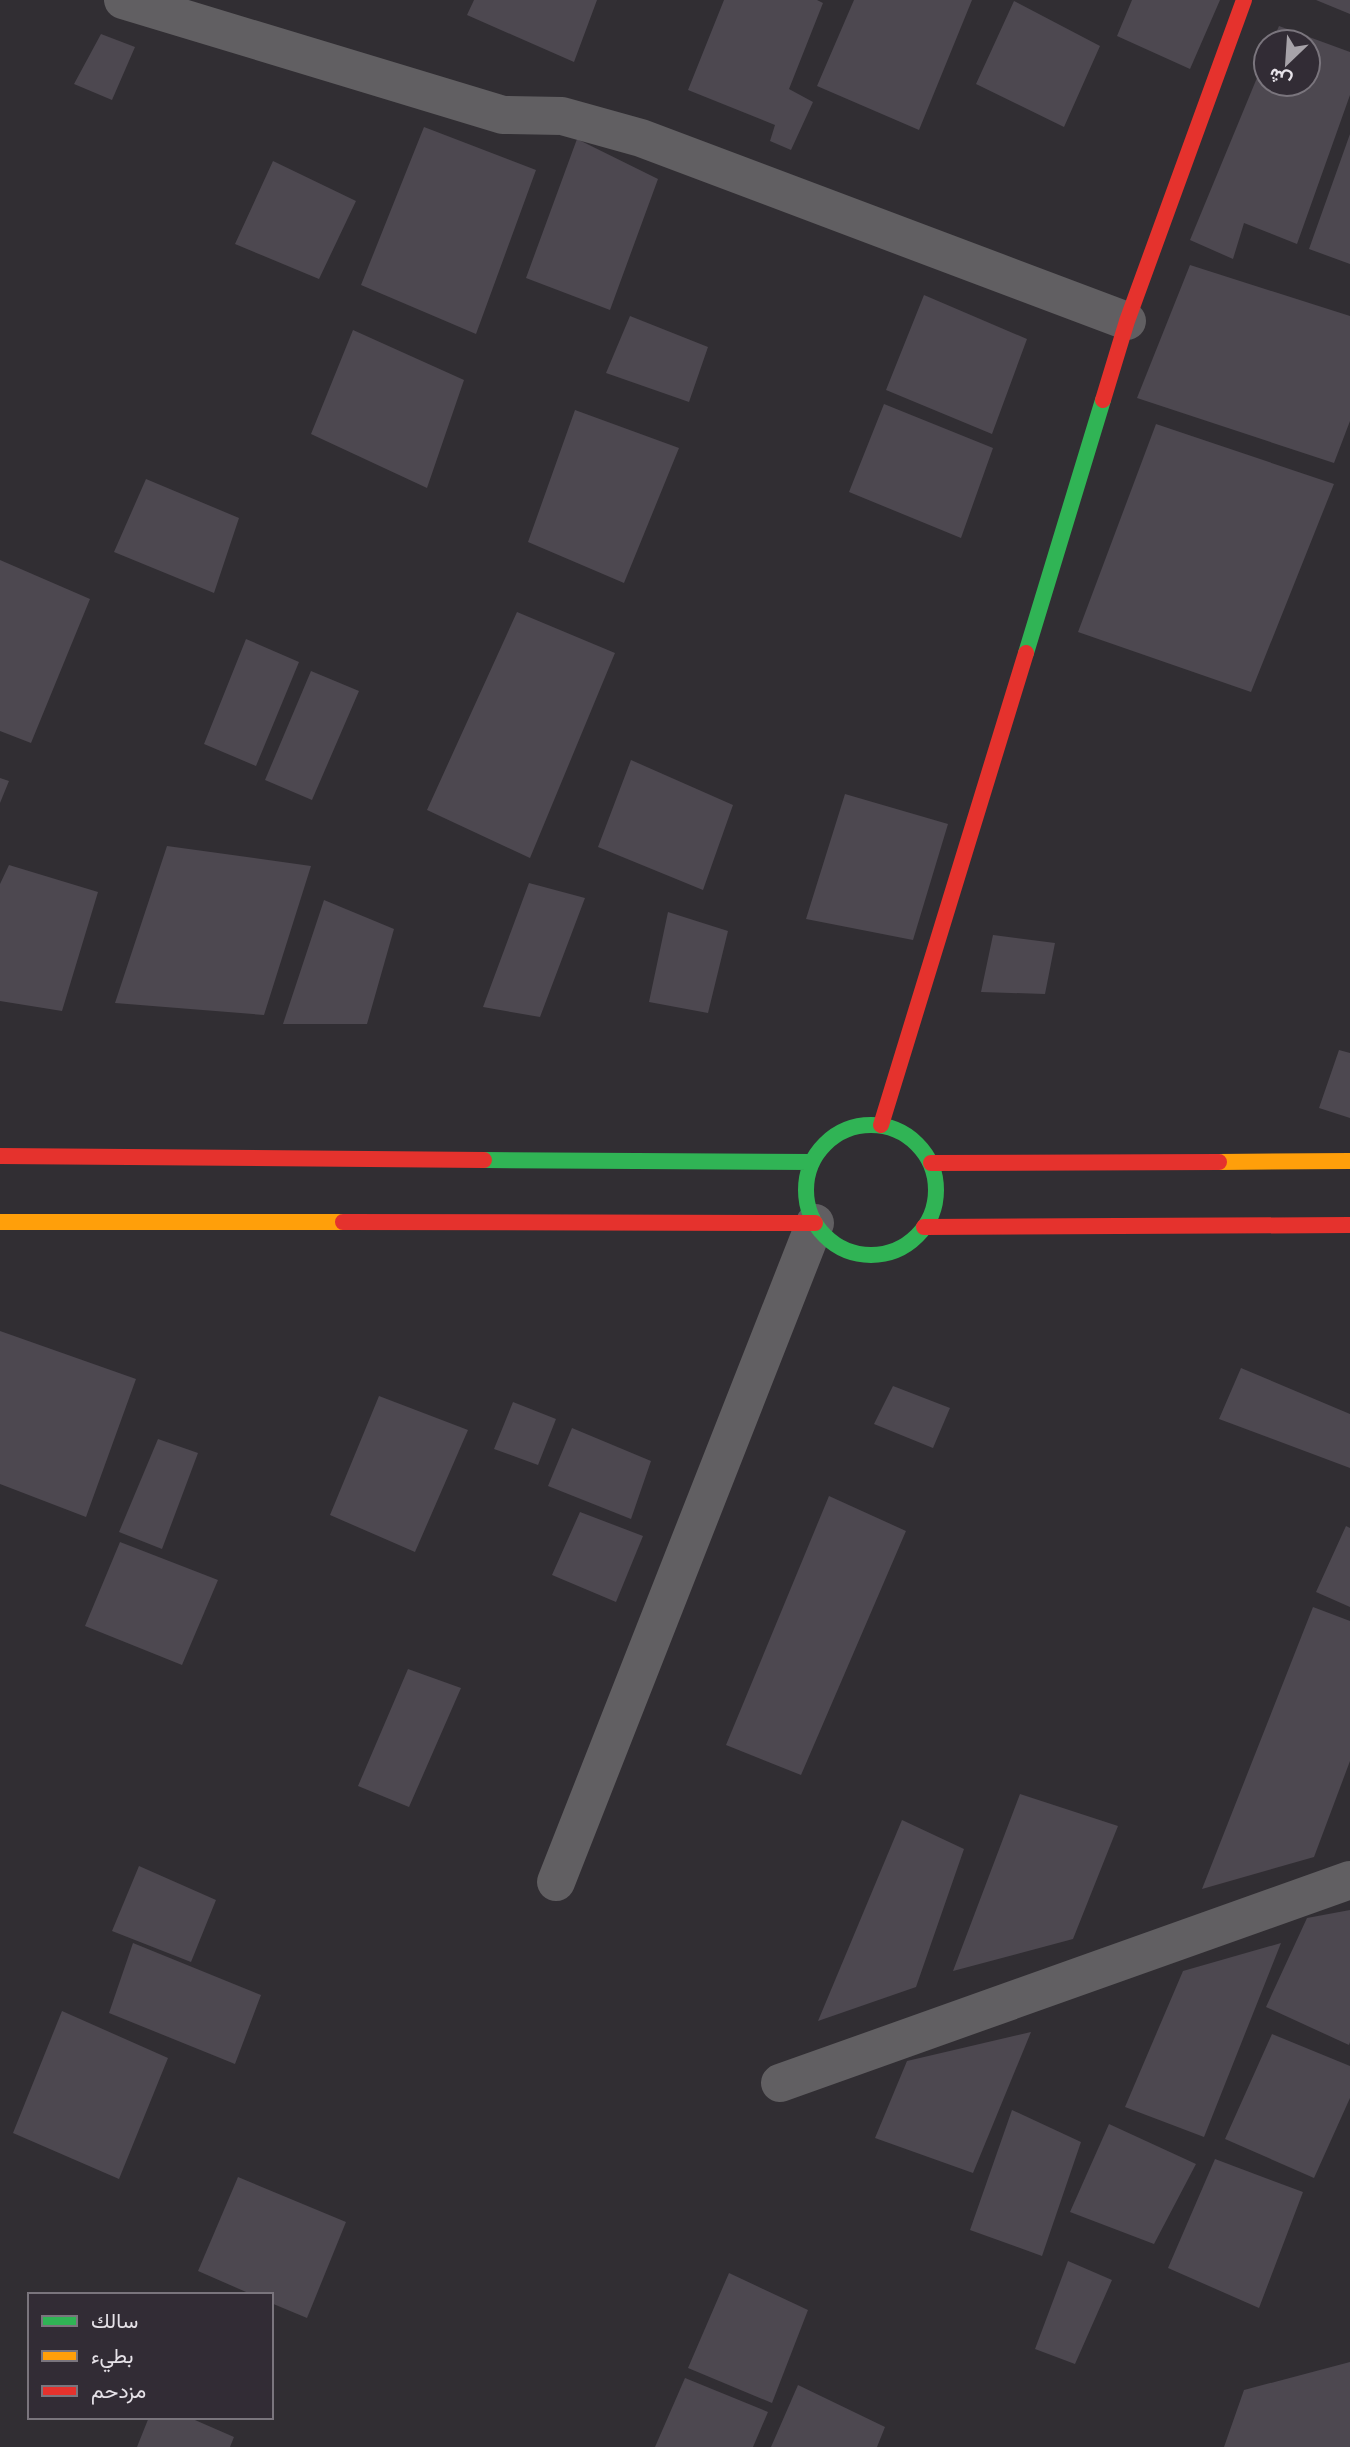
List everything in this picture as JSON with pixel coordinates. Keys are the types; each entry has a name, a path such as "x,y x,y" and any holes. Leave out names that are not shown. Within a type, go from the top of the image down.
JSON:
{"street":[{"path":"123,0 503,115 562,116 641,138 1127,321"},
{"path":"881,1125 1127,321 1244,0"},
{"path":"858,1125 881,1125 901,1131 918,1145 931,1163 936,1185 934,1207 924,1227 909,1243 888,1253 866,1255 846,1250 828,1239 815,1223 806,1204 806,1183 811,1162 822,1145 839,1133 858,1125"},
{"path":"0,1156 811,1162"},
{"path":"931,1163 1350,1161"},
{"path":"0,1222 815,1223"},
{"path":"556,1882 815,1223"},
{"path":"924,1227 1350,1225"},
{"path":"780,2083 1350,1880"}],"building":[{"path":"474,0 597,0 574,62 467,15"},
{"path":"724,0 817,0 823,3 789,89 813,102 791,150 770,141 775,125 688,90"},
{"path":"854,0 972,0 919,130 817,86"},
{"path":"1132,0 1220,0 1190,69 1117,36"},
{"path":"1316,0 1350,0 1350,14"},
{"path":"1014,1 1100,46 1064,127 976,84"},
{"path":"101,34 135,47 112,100 74,84"},
{"path":"1322,42 1350,52 1350,95 1297,244 1244,223 1233,259 1190,240 1252,90 1252,98 1322,98"},
{"path":"424,127 536,170 476,334 361,285"},
{"path":"1350,134 1350,264 1309,249"},
{"path":"577,139 658,179 610,310 526,278"},
{"path":"273,161 356,201 319,279 235,244"},
{"path":"1190,265 1350,316 1350,421 1334,463 1137,398"},
{"path":"924,295 1027,339 992,434 886,390"},
{"path":"630,316 708,347 689,402 606,373"},
{"path":"353,330 464,380 427,488 311,434"},
{"path":"884,404 993,448 961,538 849,492"},
{"path":"575,410 679,448 624,583 528,542"},
{"path":"1156,424 1334,484 1251,692 1078,632"},
{"path":"146,479 239,518 214,593 114,552"},
{"path":"0,560 90,599 31,743 0,731"},
{"path":"517,612 615,653 530,858 427,810"},
{"path":"246,639 299,662 256,766 204,744"},
{"path":"311,671 359,691 312,800 265,780"},
{"path":"631,760 733,805 703,890 598,847"},
{"path":"0,778 9,781 0,803"},
{"path":"845,794 948,824 913,940 806,919"},
{"path":"167,846 311,866 264,1015 115,1003"},
{"path":"9,865 98,892 62,1011 0,1001 0,884"},
{"path":"529,883 585,898 540,1017 483,1007"},
{"path":"324,900 394,929 367,1024 283,1024"},
{"path":"668,912 728,931 708,1013 649,1002"},
{"path":"993,935 1055,943 1045,994 981,992"},
{"path":"1339,1050 1350,1053 1350,1118 1319,1108"},
{"path":"0,1331 136,1379 86,1517 0,1484"},
{"path":"1241,1368 1350,1414 1350,1468 1219,1419"},
{"path":"893,1386 950,1408 933,1448 874,1424"},
{"path":"379,1396 468,1430 415,1552 330,1515"},
{"path":"513,1402 556,1419 538,1465 494,1449"},
{"path":"572,1428 651,1461 631,1519 548,1486"},
{"path":"158,1439 198,1453 162,1549 119,1532"},
{"path":"829,1496 906,1531 801,1775 726,1745"},
{"path":"580,1512 643,1536 616,1602 552,1575"},
{"path":"1346,1526 1350,1528 1350,1607 1316,1592"},
{"path":"120,1542 218,1580 182,1665 85,1626"},
{"path":"1313,1607 1350,1621 1350,1761 1314,1857 1202,1889"},
{"path":"408,1669 461,1688 409,1807 358,1786"},
{"path":"1020,1794 1118,1826 1073,1939 953,1971"},
{"path":"902,1820 964,1849 916,1987 818,2021"},
{"path":"139,1866 216,1900 191,1962 112,1931"},
{"path":"1350,1910 1349,2045 1266,2007 1307,1918"},
{"path":"133,1943 261,1995 235,2064 109,2013"},
{"path":"1281,1943 1204,2137 1125,2107 1183,1971"},
{"path":"62,2011 168,2058 119,2179 13,2133"},
{"path":"1031,2032 973,2173 875,2138 907,2061"},
{"path":"1272,2034 1350,2066 1350,2098 1314,2178 1225,2139"},
{"path":"1012,2110 1081,2142 1042,2256 970,2230"},
{"path":"1109,2124 1196,2164 1154,2244 1070,2212"},
{"path":"1215,2159 1303,2192 1259,2308 1168,2268"},
{"path":"238,2177 346,2222 307,2318 273,2304 273,2293 248,2293 198,2271"},
{"path":"1068,2261 1112,2280 1075,2364 1035,2349"},
{"path":"729,2273 808,2310 772,2403 688,2368"},
{"path":"1350,2362 1350,2447 1224,2447 1244,2390"},
{"path":"685,2378 768,2412 753,2447 655,2447"},
{"path":"798,2385 885,2427 877,2447 771,2447"},
{"path":"148,2419 193,2419 234,2437 230,2447 137,2447"}],"traffic: fast":[{"path":"1026,653 1103,400"},
{"path":"871,1125 896,1130 917,1144 931,1165 936,1190 931,1215 917,1236 896,1250 871,1255 846,1250 825,1236 811,1215 806,1190 811,1165 825,1144 846,1130 871,1125"},
{"path":"484,1160 811,1162"}],"traffic: slow":[{"path":"1219,1162 1350,1161"},
{"path":"0,1222 343,1222"}],"traffic: jam":[{"path":"1103,400 1127,321 1244,0"},
{"path":"881,1125 1026,653"},
{"path":"0,1156 484,1160"},
{"path":"931,1163 1219,1162"},
{"path":"343,1222 815,1223"},
{"path":"924,1227 1350,1225"}]}
